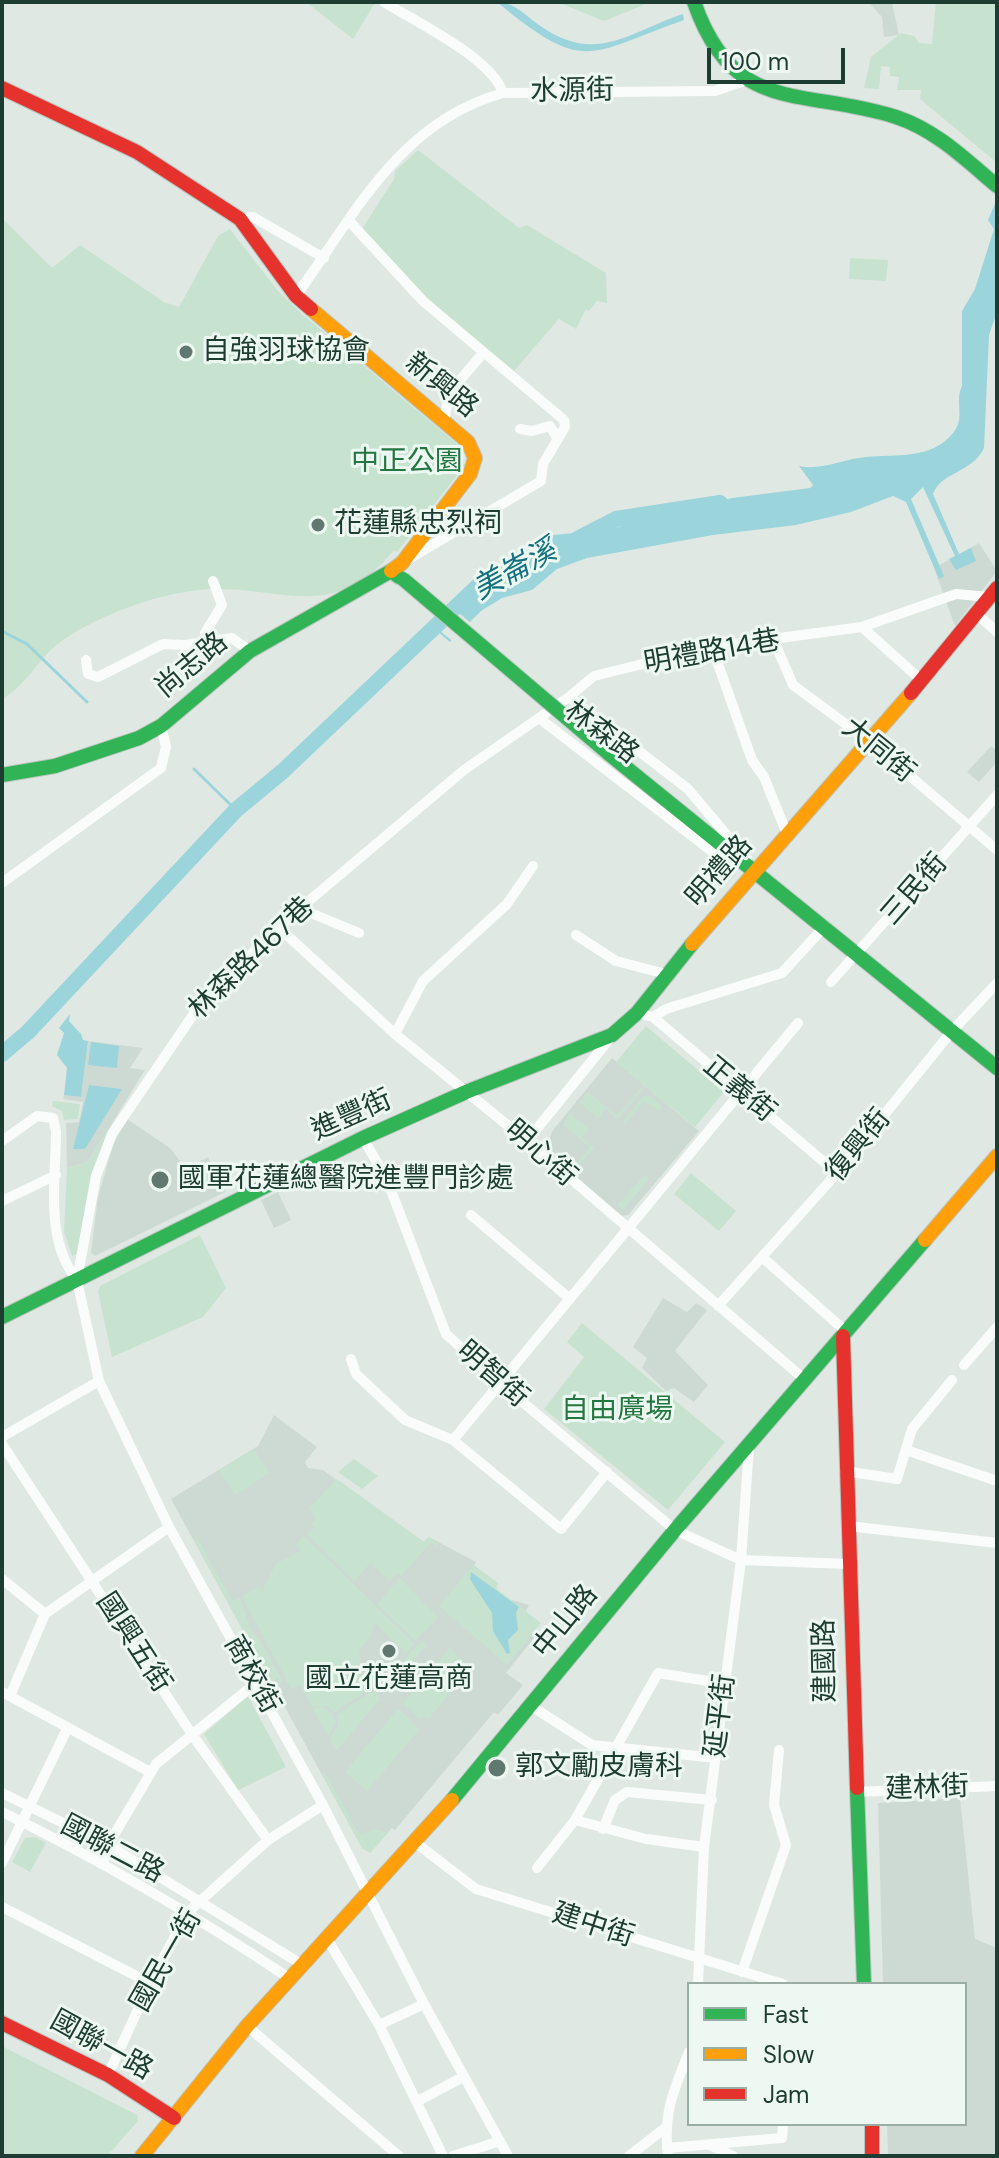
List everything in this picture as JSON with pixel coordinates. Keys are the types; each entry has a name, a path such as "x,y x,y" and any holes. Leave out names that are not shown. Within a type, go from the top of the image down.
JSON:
{"street":[{"name":"水源街","path":"384,2 481,64 499,80 503,93 715,91 744,81"},
{"path":"694,2 710,45 744,81 899,117 950,146 997,186"},
{"name":"新興路","path":"2,88 137,152 240,219 296,296 468,442 475,458 470,474 399,571"},
{"path":"296,296 350,222 381,172 415,141 460,108 503,93"},
{"path":"240,219 253,217 324,258"},
{"path":"350,222 423,301 483,353 513,374 564,420 565,427 543,464 541,481 399,571"},
{"path":"444,423 449,393 483,353"},
{"path":"520,429 532,431 550,426 557,438"},
{"name":"尚志路","path":"2,775 55,766 116,748 161,726 250,651 399,571"},
{"name":"林森路","path":"399,571 608,753 756,869 996,1066"},
{"path":"211,641 205,633 222,605 213,581"},
{"path":"993,592 974,618 997,632"},
{"name":"明禮路14巷","path":"569,697 594,676 712,647 862,627 956,594 993,592"},
{"name":"明禮路","path":"527,1141 612,1035 637,1013 666,974 870,742 974,618"},
{"path":"862,627 920,679"},
{"path":"86,660 88,674 98,677 163,644 238,636 250,651"},
{"name":"大同街","path":"774,641 793,685 870,742 997,850"},
{"path":"712,647 752,760 764,777 787,834"},
{"name":"林森路","path":"569,697 688,789 756,869 718,856 539,718 569,697"},
{"name":"林森路467巷","path":"77,1280 83,1262 96,1176 112,1134 195,1012 278,927 464,770 539,718"},
{"path":"2,883 161,768 166,747 161,726"},
{"name":"三民街","path":"831,982 997,795"},
{"path":"395,1034 423,981 507,904 533,866"},
{"path":"301,909 359,933"},
{"path":"653,1017 666,1009 782,973 825,926"},
{"name":"明心街","path":"278,927 395,1034 527,1141 626,1230 804,1379"},
{"path":"576,935 616,961 666,974"},
{"name":"復興街","path":"718,1306 837,1173 952,1031 997,983"},
{"name":"正義街","path":"637,1013 653,1017 837,1173"},
{"path":"453,1440 739,1090 798,1023"},
{"name":"進豐街","path":"2,1317 363,1138 466,1092 612,1035"},
{"name":"商校街","path":"2,1141 37,1116 49,1115 56,1123 54,1229 67,1267 77,1280 99,1381 169,1527 323,1805 424,2004 508,2156"},
{"name":"明智街","path":"363,1138 387,1180 446,1334 501,1384 675,1530 741,1560 848,1564"},
{"name":"中山路","path":"142,2156 301,1964 416,1843 675,1530 997,1156"},
{"path":"2,1201 56,1175"},
{"path":"471,1215 569,1298"},
{"path":"762,1257 843,1332"},
{"path":"964,1365 997,1327"},
{"name":"建國路","path":"843,1332 845,1471 864,1982"},
{"path":"351,1359 356,1374 405,1420 453,1440 561,1529 607,1472"},
{"path":"845,1471 897,1479 912,1429 952,1380"},
{"path":"2,1437 99,1381"},
{"name":"國興五街","path":"2,1444 193,1736 268,1840"},
{"name":"延平街","path":"698,1982 704,1847 741,1560 749,1447"},
{"path":"906,1450 997,1481"},
{"path":"848,1526 997,1543"},
{"path":"150,1772 6,1694 45,1614 169,1527"},
{"path":"2,1579 45,1614"},
{"path":"537,1868 558,1846 575,1820 658,1673 726,1684"},
{"path":"103,1863 108,1845 150,1772 256,1683"},
{"path":"531,1706 592,1745 716,1758"},
{"path":"2,1863 67,1729"},
{"path":"742,1972 786,1845 774,1805 779,1750"},
{"name":"建林街","path":"856,1792 997,1786"},
{"path":"603,1829 615,1800 627,1792 712,1800"},
{"name":"國聯二路","path":"2,1793 108,1845 202,1900 301,1964"},
{"name":"國民一街","path":"108,2075 150,1983 188,1912 268,1840 323,1805"},
{"name":"國聯二路","path":"2,1812 103,1863 188,1912 289,1978"},
{"path":"575,1820 603,1829 704,1847"},
{"name":"建中街","path":"416,1843 476,1889 776,1982"},
{"path":"2,1907 150,1983"},
{"path":"326,1937 379,2025 443,2156"},
{"path":"379,2025 424,2004"},
{"name":"國聯一路","path":"2,2023 108,2075 174,2118"},
{"path":"247,2026 399,2156"},
{"path":"687,2057 668,2103 665,2128 667,2152 705,2143 782,2138 783,2126"},
{"path":"418,2101 463,2077"},
{"path":"872,2126 872,2156"},
{"path":"629,2156 665,2128"},
{"path":"453,2156 500,2141"},
{"path":"705,2143 733,2156"}],"shaded area":[{"path":"892,2 899,35 884,37 882,17 870,4"},
{"path":"979,543 997,571 955,626 934,568"},
{"path":"991,746 997,751 997,762 979,782 967,772"},
{"path":"88,1041 143,1048 130,1068 145,1070 88,1162 67,1168 66,1123 79,1122 83,1102 63,1099 64,1095 81,1097"},
{"path":"612,1058 699,1131 628,1215 621,1216 547,1152 546,1146 553,1130"},
{"name":"國軍花蓮總醫院進豐門診處","path":"127,1119 170,1148 186,1169 208,1157 225,1192 95,1256 91,1253 98,1197 113,1145"},
{"path":"278,1192 291,1220 274,1228 261,1200"},
{"path":"663,1298 687,1312 696,1303 707,1310 675,1351 708,1385 694,1402 674,1388 666,1391 642,1368 647,1358 633,1347"},
{"name":"國立花蓮高商","path":"274,1415 317,1447 305,1462 308,1468 323,1470 424,1542 429,1537 476,1562 460,1591 483,1599 512,1600 529,1605 521,1621 538,1633 506,1673 523,1685 498,1715 494,1712 395,1830 392,1828 370,1853 362,1848 171,1499 258,1446"},
{"path":"960,1798 975,1939 997,1948 997,2156 888,2156 887,2126 967,2126 967,1982 883,1982 878,1803"}],"green space":[{"path":"306,2 373,2 375,3 353,39"},
{"path":"557,2 642,2 644,5 604,21"},
{"path":"936,2 997,2 997,163 920,99 921,90 897,90 899,77 890,76 890,67 881,66 879,89 864,88 871,57 901,33 914,36 919,43 932,44"},
{"path":"418,150 519,228 527,225 606,273 607,303 597,301 589,311 586,309 576,329 559,319 514,371 425,299 362,229 394,179 395,171"},
{"name":"中正公園","path":"2,218 52,268 80,245 164,302 179,307 218,236 230,229 278,291 457,444 465,465 397,552 394,550 352,586 331,594 310,596 206,589 147,601 68,636 2,699"},
{"path":"850,258 888,260 886,281 849,279"},
{"path":"646,1026 724,1092 695,1127 645,1086 618,1119 606,1109 598,1118 579,1102 588,1092 616,1115 620,1113 644,1085 616,1062"},
{"path":"644,1096 650,1096 663,1107 659,1111 644,1101 624,1125 625,1118"},
{"path":"53,1101 80,1104 78,1119 64,1120 62,1111 52,1106"},
{"path":"570,1113 589,1129 582,1138 594,1148 575,1169 567,1162 574,1167 590,1147 563,1125"},
{"path":"113,1121 98,1158 81,1253 72,1256 64,1232 67,1168 88,1162"},
{"path":"691,1173 736,1211 719,1231 674,1194"},
{"path":"645,1175 649,1179 623,1210 617,1205"},
{"path":"200,1235 226,1288 203,1317 112,1357 98,1292 100,1286"},
{"name":"自由廣場","path":"582,1323 725,1442 668,1510 544,1409 584,1357 567,1342"},
{"path":"254,1450 270,1473 235,1495 219,1470"},
{"path":"354,1459 378,1476 362,1489 338,1472"},
{"path":"337,1479 424,1542 429,1537 439,1542 436,1546 431,1542 401,1576 397,1573 390,1581 370,1563 354,1581 307,1535 314,1528 311,1523 316,1520 310,1508"},
{"path":"196,1536 232,1601 240,1598 250,1629 260,1640 283,1681 280,1683 278,1678 271,1682 195,1541"},
{"path":"304,1536 415,1644 406,1653 375,1623 369,1639 359,1651 361,1674 371,1688 335,1712 327,1706 312,1707 300,1685 291,1689 242,1596 259,1587 262,1591 276,1564 301,1551 295,1545"},
{"path":"474,1565 498,1583 497,1589 541,1623 507,1665 439,1606"},
{"path":"400,1578 438,1618 415,1641 377,1604"},
{"path":"422,1641 427,1645 391,1687 381,1683"},
{"path":"450,1648 471,1669 428,1719 424,1716 421,1719 403,1703"},
{"path":"374,1690 380,1699 337,1750 329,1739 338,1727 337,1715"},
{"path":"248,1696 286,1767 238,1790 204,1734"},
{"path":"322,1707 333,1714 336,1722 328,1736 313,1709"},
{"path":"398,1709 416,1725 418,1731 367,1791 345,1772"},
{"path":"324,1771 359,1834 376,1829 388,1833 370,1853 362,1848 322,1774"},
{"path":"35,1837 46,1843 30,1872 12,1862 25,1838"},
{"path":"2,2046 137,2115 138,2121 107,2156 2,2156"}],"water":[{"path":"497,2 514,7 559,37 577,43 611,42 683,14 684,20 627,42 588,51 570,49 550,40"},
{"path":"997,199 997,312 989,335 984,448 972,463 943,481 933,494 959,554 971,548 976,561 956,570 949,559 955,556 923,487 911,499 944,576 939,579 906,502 893,496 851,512 796,525 713,535 587,558 557,569 532,590 502,598 481,611 450,642 432,627 500,567 553,535 607,530 732,498 810,488 813,485 799,466 816,467 857,458 912,454 944,442 959,422 962,311 975,289 994,229 988,220"},
{"path":"70,1014 69,1021 83,1040 88,1041 81,1097 64,1095 67,1068 57,1055 64,1033 59,1028"},
{"path":"91,1042 119,1046 117,1068 88,1065"},
{"path":"89,1085 122,1089 85,1149 73,1149"},
{"path":"471,1572 519,1607 516,1613 518,1630 508,1640 510,1653 507,1654 493,1631 492,1613 470,1579"}],"pier":[{"path":"450,605 473,625 455,643 430,623"}],"waterway":[{"name":"美崙溪","path":"577,539 616,519 720,503"},
{"name":"美崙溪","path":"2,1054 28,1032 236,810 283,771 479,585 498,576"},
{"path":"2,631 27,644 87,702"},
{"path":"194,769 236,810"}],"traffic: fast":[{"path":"694,2 710,39 729,64 751,81 801,98 862,108 911,123 950,147 997,186"},
{"path":"2,775 55,766 139,738 161,726 250,651 391,571 399,577"},
{"path":"403,579 608,753"},
{"path":"608,753 997,1068"},
{"path":"2,1317 363,1138 466,1092 612,1035 637,1013 692,944"},
{"path":"452,1800 675,1530 925,1240"},
{"path":"857,1788 864,1982"}],"traffic: slow":[{"path":"311,309 468,442 475,458 470,474 402,563 391,571"},
{"path":"692,944 911,693"},
{"path":"925,1240 997,1156"},
{"path":"142,2156 247,2026 452,1800"}],"traffic: jam":[{"path":"2,88 137,152 240,219 296,296 311,309"},
{"path":"911,693 997,588"},
{"path":"843,1336 857,1788"},
{"path":"2,2023 108,2075 174,2118"},
{"path":"872,2126 872,2156"}],"place":[{"name":"自強羽球協會","path":"186,352"},
{"name":"花蓮縣忠烈祠","path":"318,525"},
{"name":"國軍花蓮總醫院進豐門診處","path":"160,1180"},
{"name":"國立花蓮高商","path":"389,1651"},
{"name":"郭文勵皮膚科","path":"497,1768"}]}
